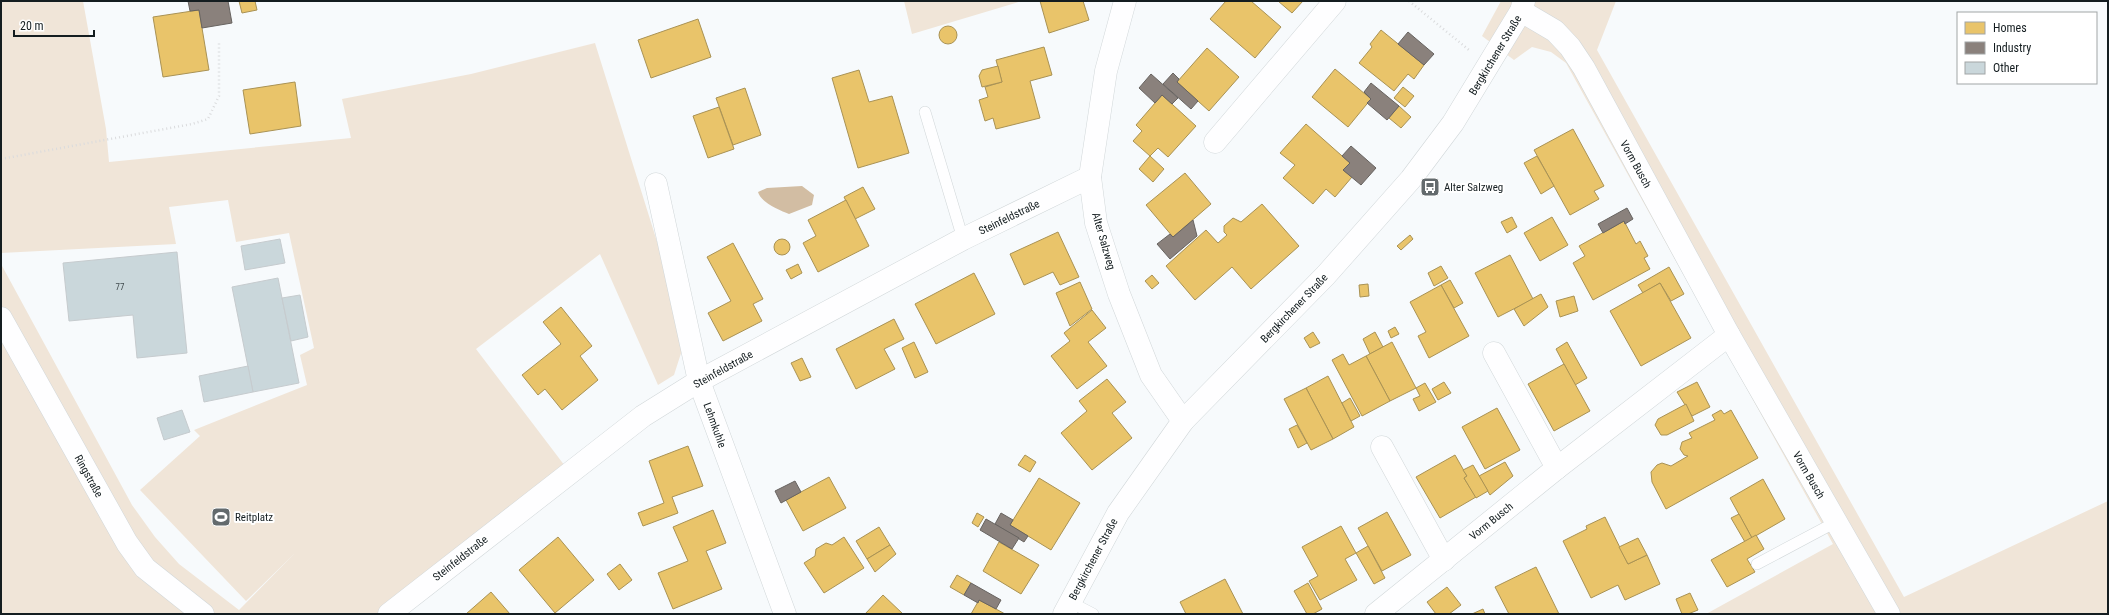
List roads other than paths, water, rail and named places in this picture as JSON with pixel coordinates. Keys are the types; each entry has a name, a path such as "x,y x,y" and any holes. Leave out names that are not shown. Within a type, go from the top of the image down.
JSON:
{"street":[{"path":"1215,142 1335,1"},
{"name":"Alter Salzweg","path":"1125,2 1106,71 1090,177 1096,223 1119,294 1151,374 1183,421"},
{"name":"Bergkirchener Straße","path":"1067,608 1118,513 1183,421 1326,275 1411,180 1453,123 1488,67 1523,6"},
{"name":"Vorm Busch","path":"1523,6 1555,30 1570,47 1584,68 1729,335 1889,614"},
{"name":"Steinfeldstraße","path":"389,614 643,416 699,381 963,239 1090,177"},
{"name":"Lehmkuhle","path":"656,184 699,381 785,614"},
{"name":"Ringstraße","path":"1,318 127,543 145,568 203,614"},
{"name":"Vorm Busch","path":"1376,614 1557,468 1729,335"},
{"path":"1494,353 1557,468"},
{"path":"1382,447 1444,560"}],"lane":[{"path":"925,112 963,239"},
{"path":"1757,564 1836,522"},
{"path":"1067,608 1093,614"}],"place":[{"name":"Alter Salzweg","path":"1430,187"},
{"name":"Reitplatz","path":"221,517"}]}
